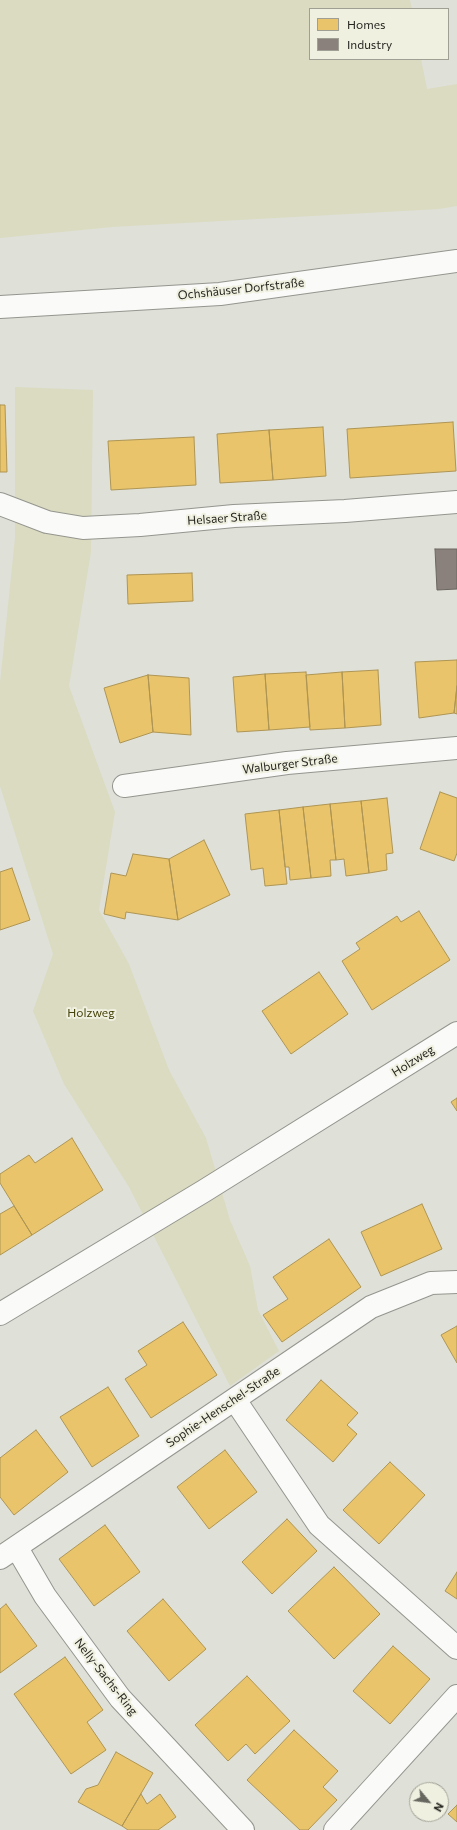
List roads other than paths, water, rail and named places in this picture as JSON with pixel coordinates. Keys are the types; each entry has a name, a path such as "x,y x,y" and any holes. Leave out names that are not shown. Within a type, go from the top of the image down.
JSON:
{"street":[{"name":"Ochshäuser Dorfstraße","path":"0,307 220,294 457,262"},
{"name":"Helsaer Straße","path":"0,504 47,522 83,528 140,525 234,516 345,511 457,502"},
{"name":"Walburger Straße","path":"124,786 287,763 457,748"},
{"name":"Holzweg","path":"0,1314 204,1191 457,1034"},
{"name":"Sophie-Henschel-Straße","path":"8,1553 371,1307 431,1282 457,1282"},
{"path":"235,1400 320,1526 457,1648"},
{"name":"Nelly-Sachs-Ring","path":"8,1553 45,1596 120,1698 243,1830"},
{"path":"335,1830 457,1696"}]}
